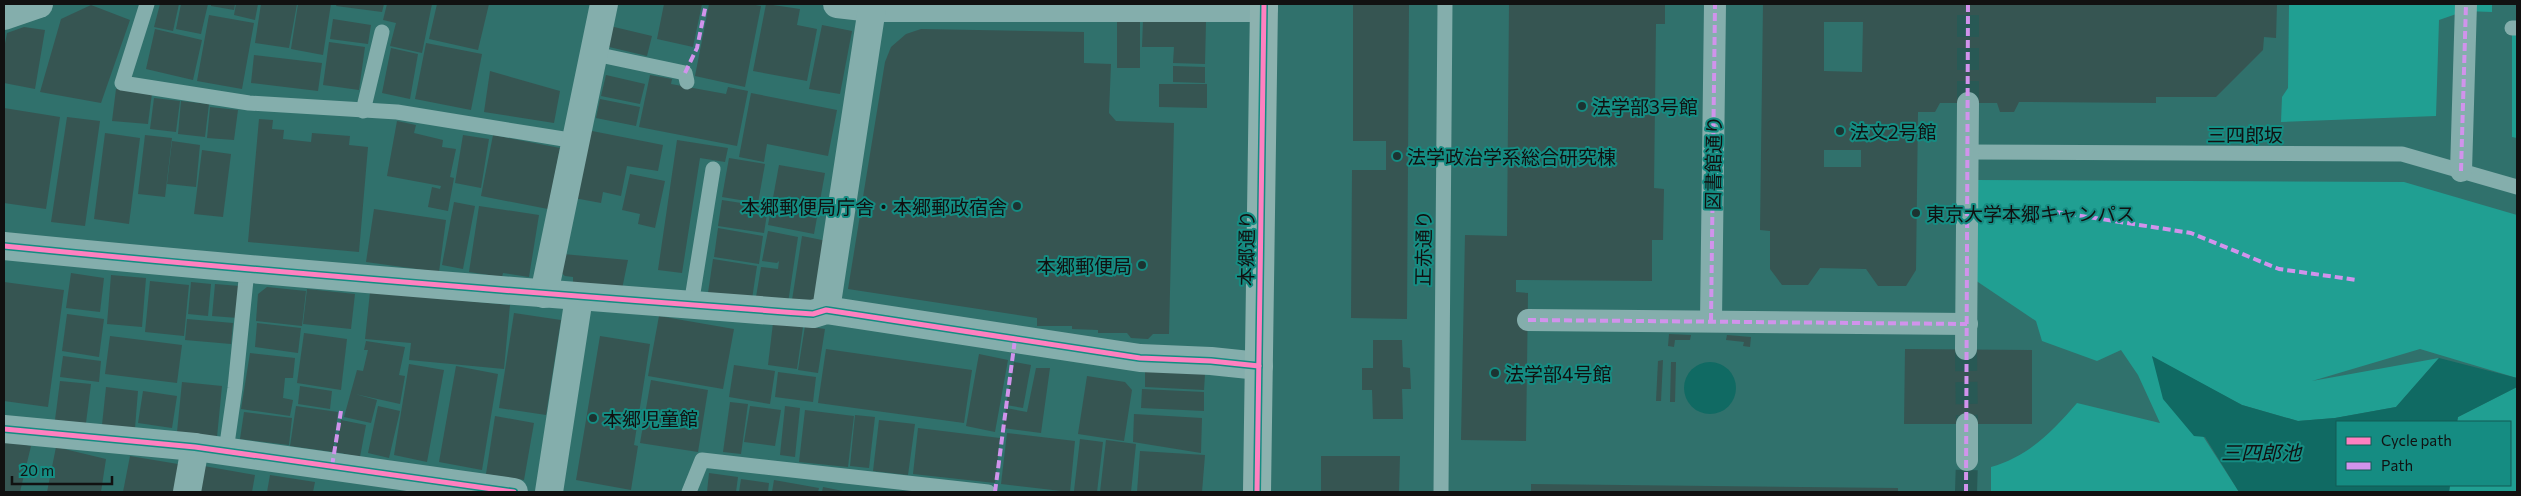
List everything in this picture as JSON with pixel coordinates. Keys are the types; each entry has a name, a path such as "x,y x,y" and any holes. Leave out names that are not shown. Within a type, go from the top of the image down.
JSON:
{"highway":[{"name":"本郷通り","path":"1257,492 1264,6"}],"street":[{"path":"4,16 39,4"},
{"path":"544,294 604,4"},
{"path":"837,4 872,8 1021,5 1264,6"},
{"name":"図書館通り","path":"1712,321 1715,4"},
{"path":"2461,171 2466,4"},
{"path":"826,310 872,8"},
{"path":"1966,349 1968,103"},
{"path":"4,246 247,270 580,297 813,314 826,310 1140,358 1211,361 1259,366"},
{"path":"549,492 580,297"},
{"path":"1528,320 1967,324"},
{"path":"1966,424 1966,460"},
{"path":"4,429 195,447 514,492"},
{"path":"187,492 195,447"}],"lane":[{"path":"147,4 122,82 249,103 397,112 576,141"},
{"name":"正赤通り","path":"1441,492 1445,4"},
{"path":"363,111 382,32"},
{"path":"595,54 685,74 687,82"},
{"name":"三四郎坂","path":"1967,152 2402,154 2517,187"},
{"path":"691,305 713,168"},
{"path":"226,451 235,388 247,270"},
{"path":"689,492 702,460 988,492"}],"shaded area":[{"path":"2289,4 2492,4 2492,12 2465,11 2439,20 2436,116 2281,122 2282,97 2288,88"},
{"path":"2512,28 2517,28 2517,138 2512,137"},
{"path":"1973,180 2404,182 2517,215 2517,378 2420,349 2312,381 2439,358 2396,407 2335,418 2298,421 2242,405 2152,357 2239,492 1991,492 1991,467 2017,457 2039,442 2077,403 2160,423 2138,375 2121,350 2097,361 2042,341 2036,321 1972,278"},
{"path":"2517,387 2517,492 2449,492 2450,486 2511,486 2511,421 2457,421 2458,417"}],"water":[{"name":"三四郎池","path":"2152,356 2242,405 2298,421 2335,418 2396,407 2439,358 2517,378 2517,387 2458,417 2457,421 2336,421 2336,486 2450,486 2449,492 2239,492 2205,437 2194,436 2163,399"},
{"path":"1705,362 1715,362 1725,366 1732,373 1736,388 1732,403 1725,410 1715,414 1705,414 1695,410 1688,403 1684,393 1684,383 1688,373 1695,366"}],"building":[{"path":"160,4 179,4 173,31 154,27"},
{"path":"181,4 208,4 201,34 176,29"},
{"path":"211,4 235,4 234,10 211,6"},
{"path":"236,4 258,4 255,20 234,15"},
{"path":"261,4 297,4 289,48 255,43"},
{"path":"298,4 331,4 323,55 291,49"},
{"path":"337,4 384,4 382,12 336,6"},
{"path":"387,4 432,4 422,53 390,46 396,23 383,20"},
{"path":"437,4 489,4 478,50 429,39"},
{"path":"664,4 702,4 693,47 657,39"},
{"path":"709,4 750,4 761,6 745,87 695,76"},
{"path":"766,4 800,9 797,25 817,29 807,81 753,71"},
{"name":"法学政治学系総合研究棟","path":"1353,4 1409,4 1407,319 1351,318 1352,170 1386,170 1386,141 1353,141"},
{"name":"法学部3号館","path":"1509,4 1665,4 1665,24 1656,24 1654,188 1664,189 1663,240 1652,240 1652,281 1516,280 1516,292 1528,293 1526,441 1461,440 1465,235 1507,236"},
{"name":"法文2号館","path":"1763,4 2277,4 2276,38 2264,37 2263,50 2216,97 2156,97 2156,103 2019,102 2014,112 2000,112 1997,103 1940,103 1935,112 1918,112 1916,270 1906,286 1878,286 1866,269 1820,268 1808,285 1782,285 1770,269 1770,231 1760,230","holes":["1824,22 1863,22 1862,72 1824,71","1824,150 1861,150 1861,167 1824,167"]},
{"path":"91,5 130,20 101,103 40,92 61,19"},
{"path":"209,15 254,23 242,89 197,81"},
{"path":"1117,15 1140,16 1140,68 1117,68"},
{"path":"333,19 371,25 368,44 330,39"},
{"path":"1143,20 1206,22 1205,64 1173,63 1174,47 1142,47"},
{"path":"822,25 852,31 840,94 809,89"},
{"path":"610,26 652,36 647,56 605,46"},
{"path":"24,27 45,30 35,89 4,83 4,49 7,33"},
{"path":"155,29 202,40 193,80 146,69"},
{"name":"本郷郵便局庁舎・本郷郵政宿舎","path":"921,29 1084,32 1084,63 1111,64 1109,113 1116,121 1174,123 1169,334 1153,334 1148,339 1131,338 1127,333 1098,333 1098,330 1072,329 1072,326 1037,326 1037,318 848,289 885,62 891,47 906,34"},
{"path":"329,42 365,47 359,90 323,85"},
{"path":"426,43 482,54 471,110 415,99"},
{"path":"391,48 418,54 410,99 382,93"},
{"path":"254,55 322,63 318,91 251,83"},
{"path":"1173,66 1205,67 1205,83 1173,82"},
{"path":"490,71 560,91 554,123 484,112"},
{"path":"606,75 645,84 640,104 601,96"},
{"path":"650,75 672,79 671,84 726,94 728,87 748,91 737,146 639,127"},
{"path":"1159,84 1207,84 1207,108 1159,107"},
{"path":"116,89 152,93 148,124 112,121"},
{"path":"751,93 837,110 828,156 767,144 764,162 739,157"},
{"path":"154,98 180,101 176,132 150,129"},
{"path":"600,99 640,107 636,126 596,118"},
{"path":"181,101 209,104 205,137 178,134"},
{"path":"210,107 238,110 234,140 207,138"},
{"path":"4,108 60,117 46,209 4,203"},
{"path":"67,117 100,121 85,226 51,222"},
{"path":"259,119 273,120 272,129 284,130 283,139 311,142 312,133 350,136 349,145 368,147 359,252 248,242"},
{"path":"397,121 416,125 414,133 443,140 442,147 456,149 450,177 454,178 448,211 428,207 432,187 440,189 441,186 387,176"},
{"path":"587,130 663,145 658,171 627,166 621,196 603,192 601,203 574,198"},
{"path":"105,133 140,138 129,224 94,219"},
{"path":"145,135 172,138 165,197 138,194"},
{"path":"463,135 489,139 481,188 455,183"},
{"path":"493,135 560,148 548,209 481,196"},
{"path":"677,140 728,148 725,162 700,158 682,273 658,270"},
{"path":"172,141 200,145 196,187 167,184"},
{"path":"202,150 231,154 223,217 194,214"},
{"path":"729,158 765,164 758,203 722,197"},
{"path":"779,165 825,173 814,234 768,225"},
{"path":"630,174 665,181 655,228 638,224 640,214 622,210"},
{"path":"722,200 768,207 764,233 718,226"},
{"path":"454,202 475,206 463,269 442,265"},
{"path":"479,206 539,215 529,277 503,273 502,277 469,272"},
{"path":"374,209 446,220 439,272 366,262"},
{"path":"718,228 763,236 759,264 714,257"},
{"path":"768,231 798,237 788,303 756,297 761,267 778,269 779,261 777,263 762,261"},
{"path":"802,236 827,241 818,300 810,304 792,300"},
{"path":"563,254 628,260 622,289 573,285 573,277 565,276 559,271"},
{"path":"713,259 757,266 752,299 708,293"},
{"path":"71,273 104,278 100,312 66,308"},
{"path":"111,275 146,278 142,327 107,324"},
{"path":"150,281 189,285 184,336 145,332"},
{"path":"4,282 64,290 48,407 4,401"},
{"path":"191,282 211,284 208,316 188,314"},
{"path":"215,284 240,286 238,318 212,316"},
{"path":"267,287 306,291 302,326 256,321 258,294"},
{"path":"307,289 355,294 351,329 303,324"},
{"path":"370,292 510,305 504,369 409,360 411,343 365,339"},
{"path":"514,313 561,320 546,415 499,408"},
{"path":"67,314 104,319 99,357 62,351"},
{"path":"659,316 734,329 723,389 648,376"},
{"path":"187,319 233,323 231,344 185,340"},
{"path":"257,323 301,328 298,353 255,347"},
{"path":"773,323 803,327 797,369 768,365"},
{"path":"805,326 825,329 818,373 798,370"},
{"path":"304,333 347,339 341,390 297,383"},
{"path":"1669,334 1691,335 1690,340 1675,340 1674,347 1668,346"},
{"path":"1727,335 1751,337 1750,347 1743,346 1744,342 1726,340"},
{"path":"110,336 182,345 177,383 105,374"},
{"path":"600,336 650,344 634,445 638,446 631,490 576,480"},
{"path":"1373,340 1402,340 1403,367 1410,368 1411,389 1402,389 1403,419 1373,419 1372,390 1362,390 1362,368 1373,368"},
{"path":"366,341 405,347 399,375 405,376 400,404 355,394 377,400 371,423 344,417 357,370 363,371 368,350 364,350"},
{"path":"826,349 972,370 964,423 818,403"},
{"path":"1905,349 2032,350 2032,424 1904,424"},
{"path":"250,353 295,358 293,378 285,378 283,398 293,400 290,416 241,409"},
{"path":"979,354 1008,360 995,432 966,426"},
{"path":"63,356 101,361 99,382 60,377"},
{"path":"1663,360 1661,401 1656,401 1658,361"},
{"path":"1014,362 1031,365 1023,408 1006,405"},
{"path":"1671,362 1676,362 1675,402 1670,402"},
{"path":"409,364 444,370 427,462 394,455"},
{"path":"734,365 775,371 770,404 729,397"},
{"path":"456,366 498,374 482,470 439,462"},
{"path":"1036,368 1050,368 1041,433 1003,428 1006,408 1027,412"},
{"path":"1145,371 1205,374 1204,390 1145,387"},
{"path":"778,372 816,377 813,402 775,397"},
{"path":"1087,376 1125,382 1132,390 1124,441 1078,434"},
{"path":"651,380 708,390 698,452 640,443"},
{"path":"60,381 91,384 86,423 55,420"},
{"path":"182,382 222,386 217,437 177,432"},
{"path":"300,386 332,391 330,409 298,404"},
{"path":"106,387 138,391 135,428 102,425"},
{"path":"1142,389 1204,392 1204,411 1141,408"},
{"path":"143,391 177,396 172,428 138,423"},
{"path":"730,402 748,404 741,454 723,452"},
{"path":"296,406 338,412 333,452 290,446"},
{"path":"378,406 400,411 389,458 368,453"},
{"path":"750,406 781,410 775,446 744,442"},
{"path":"785,406 800,408 795,457 780,455"},
{"path":"805,410 854,416 848,467 799,462"},
{"path":"244,412 292,418 289,445 240,439"},
{"path":"1134,414 1202,418 1201,453 1133,442"},
{"path":"855,415 875,417 869,468 850,466"},
{"path":"495,416 534,423 524,480 486,474"},
{"path":"341,420 366,425 360,457 335,452"},
{"path":"879,420 915,424 908,475 873,471"},
{"path":"918,428 1000,438 995,483 913,474"},
{"path":"1007,433 1075,441 1070,492 1001,484"},
{"path":"1080,439 1103,442 1097,492 1074,491"},
{"path":"4,440 31,446 20,492 4,492"},
{"path":"1106,440 1136,444 1131,492 1100,492"},
{"path":"56,447 106,459 101,492 47,492"},
{"path":"1140,451 1205,455 1202,492 1137,492"},
{"path":"130,456 184,465 181,492 123,492"},
{"path":"1321,456 1400,456 1399,492 1321,492"},
{"path":"204,466 255,475 252,492 197,492"},
{"path":"709,473 738,477 736,492 707,492"},
{"path":"270,475 315,482 313,492 267,492"},
{"path":"741,479 769,483 768,492 739,492"},
{"path":"774,480 819,488 818,492 772,492"},
{"path":"1531,484 1898,488 1898,492 1531,492"},
{"path":"823,487 843,491 843,492 822,492"}],"tunnel":[{"path":"1968,4 1968,103"},
{"path":"1966,349 1967,424"},
{"path":"1966,492 1967,460"}],"marked path":[{"path":"685,73 697,48 706,4"},
{"path":"1711,321 1715,4"},
{"path":"1966,492 1968,4"},
{"path":"2461,171 2466,4"},
{"path":"2056,212 2191,233 2279,269 2357,280"},
{"path":"1528,320 1967,324"},
{"path":"995,492 1015,339"},
{"path":"332,466 341,411"}],"cycle path":[{"path":"1257,492 1264,4"},
{"path":"4,246 307,274 611,299 813,314 826,310 1140,358 1211,361 1259,366"},
{"path":"4,429 195,447 514,492"}],"place":[{"name":"法学部3号館","path":"1582,106"},
{"name":"法文2号館","path":"1840,131"},
{"name":"法学政治学系総合研究棟","path":"1397,156"},
{"name":"本郷郵便局庁舎・本郷郵政宿舎","path":"1017,206"},
{"name":"東京大学本郷キャンパス","path":"1916,213"},
{"name":"本郷郵便局","path":"1142,265"},
{"name":"法学部4号館","path":"1495,373"},
{"name":"本郷児童館","path":"593,418"}]}
